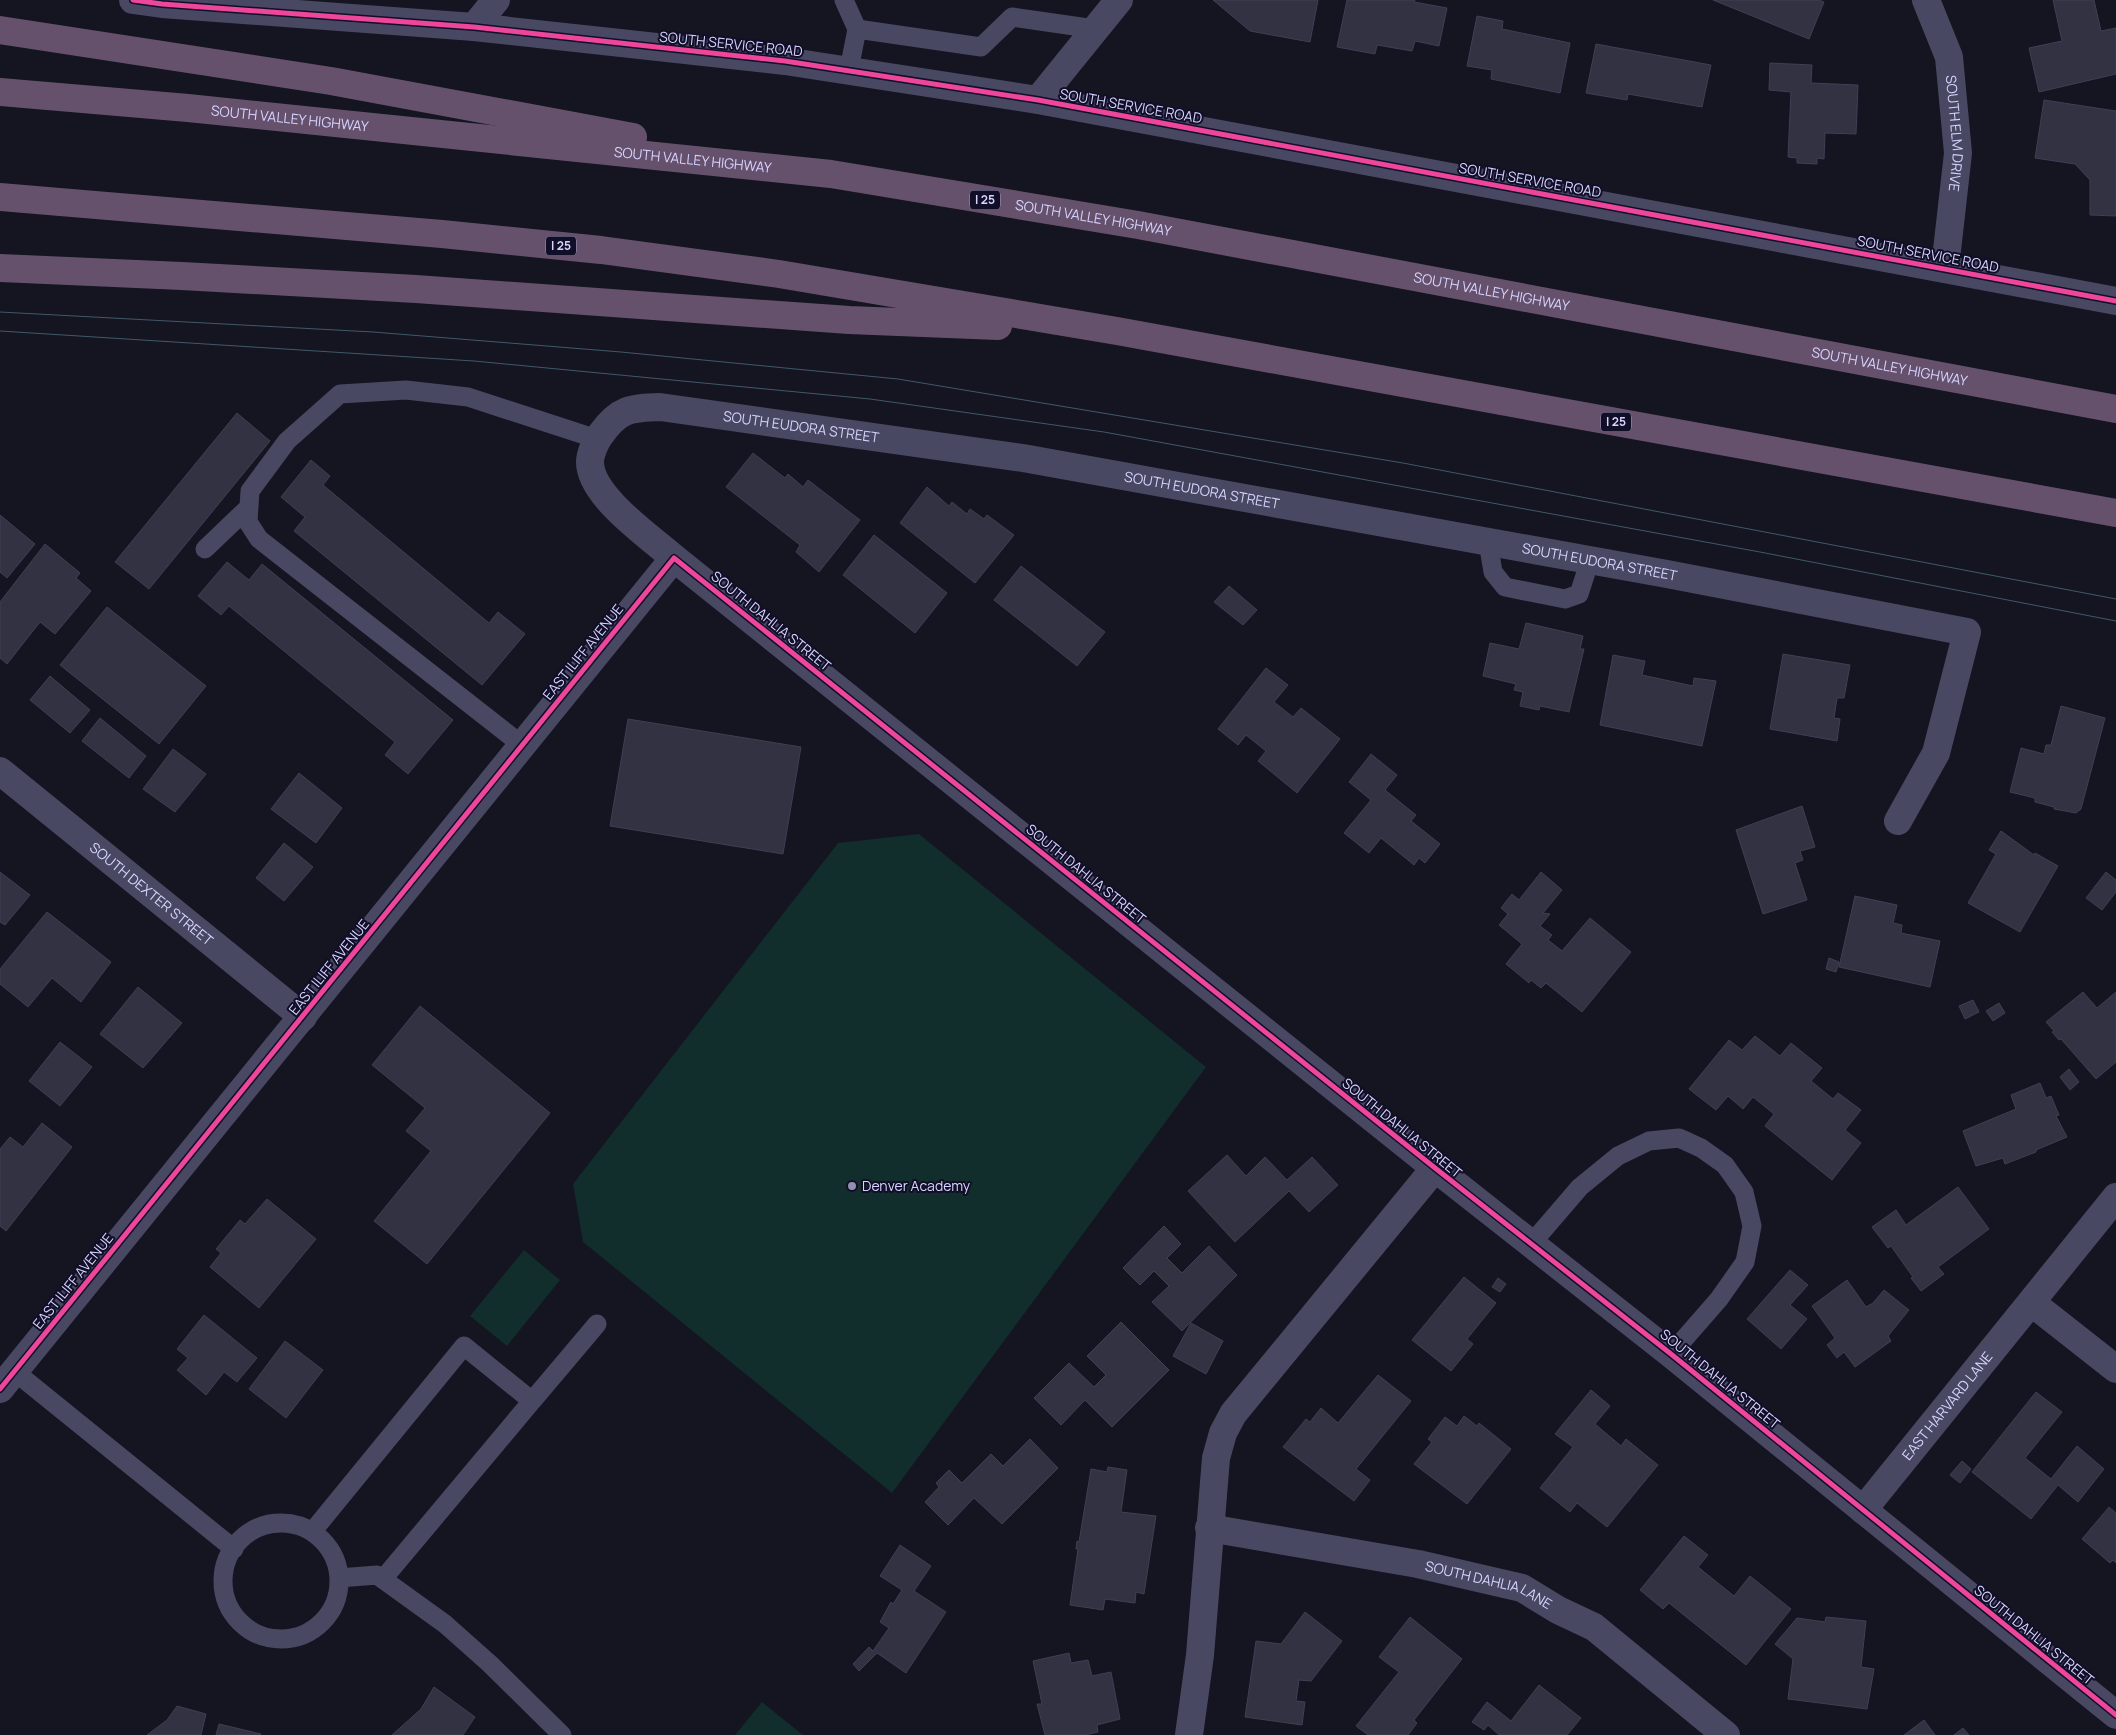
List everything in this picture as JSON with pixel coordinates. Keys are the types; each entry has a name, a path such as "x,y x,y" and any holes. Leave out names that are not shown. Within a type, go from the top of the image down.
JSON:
{"highway":[{"path":"0,30 331,82 831,174"},
{"name":"SOUTH VALLEY HIGHWAY","path":"0,92 188,108 831,174 1148,227 2116,409"},
{"name":"I 25","path":"0,196 257,217 601,250 779,274 1117,331 2116,514"},
{"path":"0,268 416,288 849,320 1117,331"}],"street":[{"name":"SOUTH SERVICE ROAD","path":"133,0 279,6 775,60 849,70 1038,100 2116,301"},
{"path":"474,27 496,0"},
{"path":"1038,100 1119,0"},
{"name":"SOUTH ELM DRIVE","path":"1926,0 1949,57 1958,153 1945,268"},
{"name":"SOUTH EUDORA STREET","path":"674,558 621,513 596,484 590,462 597,439 612,419 634,408 660,407 1023,458 1590,560 1967,632 1936,753 1898,820"},
{"name":"EAST ILIFF AVENUE","path":"5,1374 303,1017 674,558"},
{"name":"SOUTH DAHLIA STREET","path":"674,558 1670,1354 2116,1716"},
{"name":"SOUTH DEXTER STREET","path":"0,771 303,1017"},
{"path":"1189,1735 1200,1655 1216,1458 1223,1433 1233,1414 1435,1168"},
{"name":"EAST HARVARD LANE","path":"1863,1510 2116,1198"},
{"path":"2032,1303 2116,1368"},
{"name":"SOUTH DAHLIA LANE","path":"1209,1528 1418,1564 1522,1588 1558,1610 1594,1626 1726,1735"}],"lane":[{"path":"844,0 858,29 849,70"},
{"path":"858,29 981,47 1012,17 1095,29"},
{"path":"522,745 259,539 248,522 250,491 287,441 340,394 406,390 468,397 597,439"},
{"path":"205,549 249,508"},
{"path":"1488,542 1493,572 1505,587 1565,599 1579,594 1590,560"},
{"path":"1532,1244 1580,1187 1618,1156 1649,1140 1679,1138 1701,1148 1725,1166 1744,1192 1752,1226 1745,1262 1719,1299 1670,1354"},
{"path":"383,1579 597,1324"},
{"path":"312,1532 464,1346 532,1401"},
{"path":"5,1374 234,1549"},
{"path":"274,1524 297,1526 312,1532 330,1550 338,1568 339,1578 336,1600 329,1614 315,1628 297,1637 278,1639 257,1634 244,1625 229,1606 224,1588 227,1563 234,1549 248,1534 274,1524"},
{"path":"339,1578 377,1575 383,1579 445,1624 490,1664 562,1735"}],"green space":[{"path":"919,834 1206,1067 892,1493 583,1242 573,1184 838,843"},
{"path":"524,1250 560,1280 507,1346 470,1316"},
{"path":"762,1702 803,1735 735,1735"}],"building":[{"path":"1213,0 1318,0 1310,42 1250,31"},
{"path":"1347,0 1415,0 1414,2 1447,8 1439,46 1415,41 1412,51 1377,45 1375,54 1337,47"},
{"path":"1713,0 1819,0 1824,2 1809,39"},
{"path":"2053,0 2094,0 2101,31 2116,28 2116,74 2039,92 2029,48 2062,41"},
{"path":"1477,16 1503,21 1502,29 1570,43 1560,93 1491,79 1492,70 1467,66"},
{"path":"1596,44 1711,65 1702,107 1628,94 1627,100 1586,93"},
{"path":"1770,63 1812,65 1811,83 1858,85 1856,134 1825,133 1824,159 1817,158 1817,164 1797,163 1797,158 1788,157 1791,92 1769,90"},
{"path":"2044,100 2116,111 2116,216 2090,215 2090,180 2075,164 2035,158"},
{"path":"237,413 270,441 149,589 115,562"},
{"path":"753,453 785,478 788,474 803,487 808,480 860,520 819,572 796,552 800,545 726,487"},
{"path":"311,460 330,476 323,485 489,623 498,612 525,634 482,685 294,531 305,517 281,497"},
{"path":"927,487 949,506 952,502 967,514 970,509 984,519 987,515 1014,535 975,583 900,523"},
{"path":"0,515 35,544 7,578 0,572"},
{"path":"874,535 947,593 915,633 843,575"},
{"path":"45,544 80,573 76,578 91,591 55,634 40,622 7,664 0,658 0,602"},
{"path":"227,562 249,580 262,564 453,720 408,774 385,755 395,742 229,606 221,615 198,596"},
{"path":"1021,566 1105,632 1077,666 994,600"},
{"path":"1229,586 1257,610 1243,625 1214,602"},
{"path":"107,607 206,686 159,744 60,665"},
{"path":"1526,623 1583,636 1580,649 1584,649 1569,712 1540,706 1539,710 1520,706 1523,692 1514,690 1516,684 1483,676 1490,643 1519,649"},
{"path":"1783,654 1850,665 1844,698 1837,698 1834,718 1840,719 1837,741 1770,729"},
{"path":"1613,655 1645,661 1642,675 1693,686 1694,678 1716,681 1702,746 1600,725"},
{"path":"1266,668 1288,685 1274,702 1293,717 1301,708 1340,739 1297,793 1258,761 1266,751 1246,735 1238,745 1218,729"},
{"path":"50,676 90,710 70,733 30,700"},
{"path":"2061,706 2105,718 2081,809 2076,813 2054,809 2054,807 2035,802 2035,798 2010,792 2021,748 2044,754 2046,745 2051,745"},
{"path":"100,718 146,756 129,778 82,741"},
{"path":"628,719 801,747 783,854 610,826"},
{"path":"173,749 206,774 175,812 143,789"},
{"path":"1371,754 1397,775 1385,790 1416,815 1411,821 1440,844 1425,863 1419,858 1414,865 1381,838 1369,853 1344,833 1371,800 1349,782"},
{"path":"299,773 342,808 316,843 271,809"},
{"path":"1802,806 1815,847 1800,851 1803,860 1795,863 1807,900 1763,914 1736,830"},
{"path":"2001,831 2034,855 2035,853 2058,866 2020,932 1968,903 1996,854 1989,850"},
{"path":"284,843 313,867 284,901 256,878"},
{"path":"0,872 30,895 5,925 0,922"},
{"path":"1541,872 1562,890 1543,913 1550,914 1540,926 1552,935 1548,940 1562,951 1590,918 1631,952 1582,1012 1546,983 1541,988 1531,980 1529,983 1506,964 1522,944 1499,925 1508,914 1501,908 1512,894 1519,900"},
{"path":"2106,872 2116,880 2116,892 2102,910 2086,898"},
{"path":"1855,896 1897,905 1893,923 1902,925 1901,933 1940,941 1930,987 1839,967"},
{"path":"47,912 111,962 81,1002 52,978 28,1007 0,984 0,969"},
{"path":"1829,958 1839,962 1836,972 1826,969"},
{"path":"138,987 182,1023 143,1068 100,1034"},
{"path":"2083,992 2097,1008 2116,992 2116,1062 2096,1079 2061,1039 2059,1040 2046,1022"},
{"path":"1973,1000 1979,1012 1965,1019 1959,1006"},
{"path":"1999,1003 2005,1013 1993,1021 1986,1011"},
{"path":"420,1006 550,1113 427,1264 374,1221 431,1151 406,1131 425,1108 372,1065"},
{"path":"1755,1036 1780,1056 1791,1043 1822,1068 1811,1081 1833,1099 1838,1093 1861,1110 1845,1130 1861,1143 1832,1180 1765,1126 1774,1114 1753,1097 1743,1109 1728,1096 1716,1110 1689,1089 1729,1040 1742,1050"},
{"path":"60,1042 92,1067 60,1106 29,1081"},
{"path":"2069,1069 2079,1082 2070,1090 2060,1077"},
{"path":"2040,1083 2046,1098 2051,1096 2059,1115 2056,1116 2067,1137 2005,1164 2003,1158 1976,1166 1963,1131 2016,1109 2011,1095"},
{"path":"42,1123 72,1147 6,1231 0,1226 0,1149 10,1137 23,1147"},
{"path":"1227,1155 1246,1176 1265,1157 1287,1180 1312,1157 1338,1185 1309,1212 1289,1191 1235,1242 1188,1191"},
{"path":"1958,1187 1989,1229 1938,1267 1944,1274 1921,1291 1891,1246 1888,1248 1872,1227 1896,1210 1906,1225"},
{"path":"267,1199 316,1239 259,1308 210,1267 221,1253 216,1249 240,1220 245,1224"},
{"path":"1164,1226 1181,1244 1167,1258 1182,1273 1209,1246 1237,1275 1182,1331 1152,1302 1169,1286 1154,1271 1140,1285 1123,1268"},
{"path":"1790,1270 1808,1285 1790,1305 1807,1319 1781,1349 1747,1319"},
{"path":"1464,1277 1496,1303 1467,1339 1473,1344 1451,1371 1412,1340"},
{"path":"1498,1278 1506,1284 1500,1292 1492,1287"},
{"path":"1847,1280 1866,1307 1873,1303 1884,1290 1909,1310 1888,1336 1891,1341 1855,1367 1844,1352 1837,1358 1827,1345 1835,1338 1812,1306"},
{"path":"204,1315 257,1358 237,1382 224,1372 206,1395 177,1370 188,1358 177,1349"},
{"path":"1121,1322 1169,1370 1112,1427 1085,1400 1061,1425 1034,1398 1069,1363 1094,1387 1106,1375 1087,1356"},
{"path":"1191,1323 1223,1341 1206,1374 1173,1356"},
{"path":"285,1341 323,1370 286,1418 249,1389"},
{"path":"1378,1375 1411,1401 1356,1469 1370,1480 1354,1501 1283,1447 1306,1419 1310,1422 1321,1408 1338,1423"},
{"path":"1591,1390 1610,1406 1595,1424 1621,1446 1626,1439 1658,1465 1607,1527 1577,1503 1570,1512 1540,1488 1573,1447 1555,1434"},
{"path":"2036,1392 2062,1412 2025,1458 2051,1479 2077,1446 2104,1469 2078,1502 2058,1485 2031,1519 1972,1472"},
{"path":"1464,1416 1477,1426 1479,1423 1511,1449 1467,1504 1414,1464 1432,1442 1428,1439 1445,1417 1457,1426"},
{"path":"1030,1439 1058,1468 1002,1524 974,1498 948,1525 925,1502 939,1487 936,1483 949,1470 962,1483 991,1454 1003,1466"},
{"path":"1962,1461 1971,1469 1960,1483 1950,1475"},
{"path":"1108,1467 1127,1470 1121,1512 1156,1516 1144,1594 1136,1592 1135,1603 1105,1599 1103,1610 1070,1605 1078,1549 1076,1549 1077,1541 1079,1542 1091,1469 1107,1472"},
{"path":"2109,1507 2116,1513 2116,1563 2113,1560 2110,1563 2082,1539"},
{"path":"1684,1536 1708,1555 1698,1567 1734,1596 1750,1576 1791,1609 1746,1665 1669,1603 1663,1609 1640,1590"},
{"path":"900,1545 931,1566 914,1591 946,1612 906,1673 877,1653 859,1671 853,1664 869,1647 873,1651 889,1628 880,1622 891,1602 893,1604 902,1590 880,1576"},
{"path":"1305,1612 1342,1641 1311,1681 1299,1680 1296,1701 1305,1702 1302,1725 1245,1717 1256,1641 1281,1644"},
{"path":"1410,1617 1462,1659 1414,1720 1417,1723 1408,1735 1368,1735 1356,1726 1399,1672 1379,1657"},
{"path":"1826,1617 1866,1621 1861,1667 1874,1669 1867,1709 1788,1699 1793,1659 1775,1644 1797,1618 1825,1622"},
{"path":"1069,1653 1071,1663 1088,1660 1092,1676 1111,1672 1120,1719 1097,1725 1098,1732 1085,1735 1045,1735 1037,1704 1042,1704 1033,1661"},
{"path":"1539,1685 1581,1718 1567,1735 1499,1735 1488,1725 1484,1730 1472,1722 1487,1702 1511,1721"},
{"path":"434,1687 475,1717 463,1735 392,1735 421,1709"},
{"path":"177,1706 206,1714 201,1735 147,1735 167,1720"},
{"path":"1924,1720 1935,1735 1904,1735"},
{"path":"219,1724 261,1734 216,1735"},
{"path":"1963,1728 1969,1735 1954,1735"}],"tram line":[{"path":"0,312 373,332 621,352 898,379 1403,463 2116,599"},
{"path":"0,331 474,361 870,399 1104,432 1760,552 2116,621"}],"cycle path":[{"path":"133,0 162,4 474,27 785,61 1038,100 2116,301"},
{"path":"0,1389 674,558 1435,1168 1671,1354 2116,1715"}],"place":[{"name":"Denver Academy","path":"852,1186"}]}
